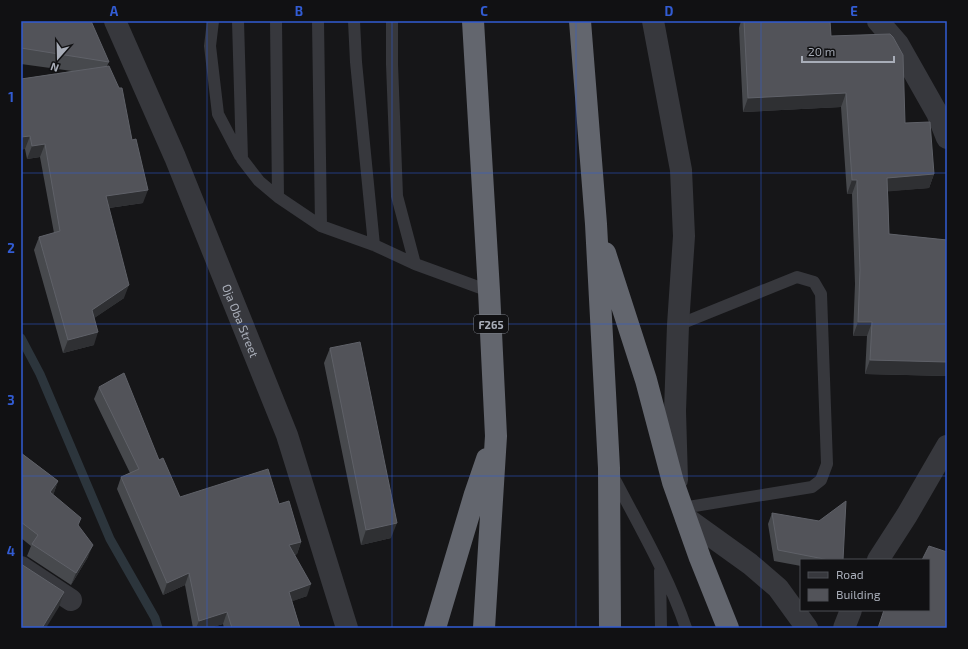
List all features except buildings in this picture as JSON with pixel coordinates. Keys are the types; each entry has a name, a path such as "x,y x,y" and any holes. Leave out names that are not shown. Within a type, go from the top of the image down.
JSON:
{"highway":[{"name":"F265","path":"473,21 496,436 484,628"},
{"path":"580,21 596,224 609,468 610,628"},
{"path":"596,224 646,380 682,506 700,558 728,628"},
{"path":"435,628 475,494 496,436"}],"street":[{"name":"Oja Oba Street","path":"115,21 175,157 287,435 347,628"},
{"path":"653,21 681,170 684,236 678,325 675,411 682,506 778,588 807,628"},
{"path":"878,21 898,44 936,113 947,138"},
{"path":"879,559 907,515 947,446"},
{"path":"21,567 71,600"},
{"path":"844,628 852,611"}],"lane":[{"path":"213,21 210,46 218,114 242,159 259,181 278,197 321,226 374,245 415,264 489,291"},
{"path":"238,21 242,159"},
{"path":"276,21 278,197"},
{"path":"318,21 321,226"},
{"path":"354,21 356,62 374,245"},
{"path":"392,21 392,64 397,196 415,264"},
{"path":"678,325 797,277 814,282 821,294 827,464 822,480 812,487 682,506"},
{"path":"609,468 660,567 679,607 686,628"},
{"path":"660,567 661,628"}],"waterway":[{"path":"21,338 40,374 110,539 155,618 158,628"}]}
